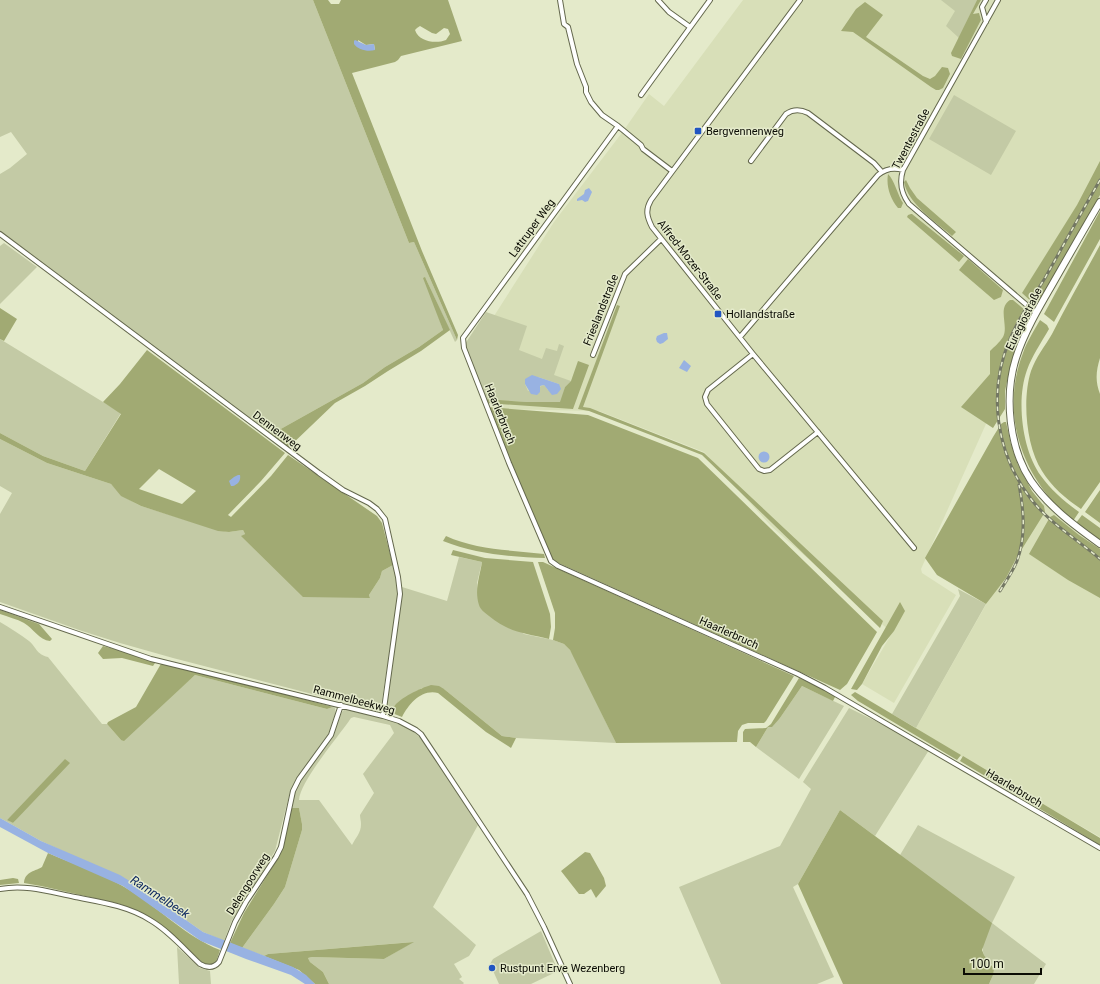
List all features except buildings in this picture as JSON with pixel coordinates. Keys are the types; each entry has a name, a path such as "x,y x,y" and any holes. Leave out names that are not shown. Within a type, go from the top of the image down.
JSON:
{"main road":[{"name":"Euregiostraße","path":"1100,202 1036,313 1020,347 1015,359 1009,410 1011,431 1016,449 1030,480 1040,493 1066,519 1100,544"}],"street":[{"path":"560,0 564,24 568,27 577,64 589,98 599,111 641,145 643,149 672,171"},
{"path":"658,0 669,12 690,27"},
{"path":"641,95 710,0"},
{"name":"Alfred-Mozer-Straße","path":"800,0 651,200 647,210 649,222 753,354 914,548"},
{"path":"986,0 982,7 986,22"},
{"name":"Twentestraße","path":"998,0 903,170 900,184 902,192 909,204 1036,313"},
{"path":"751,161 786,114 792,111 800,110 808,113 874,163 882,172"},
{"name":"Lattruper Weg","path":"463,342 464,335 476,318 618,126"},
{"path":"740,337 882,172 894,168 903,170"},
{"name":"Dennenweg","path":"0,234 318,474 343,490 369,503 377,509 385,519 398,577 400,594 383,716"},
{"name":"Frieslandstraße","path":"593,355 625,274 661,239"},
{"name":"Haarlerbruch","path":"463,342 464,348 512,470 548,557 554,564 798,674 825,688 1100,848"},
{"path":"753,354 708,390 705,397 707,404 759,469 764,471 770,470 818,432"},
{"name":"Rammelbeekweg","path":"0,607 151,659 383,716 399,721 416,730 437,758 527,894 544,926 570,984"},
{"name":"Delengoorweg","path":"0,889 14,887 36,888 111,904 132,911 151,920 204,966 212,967 218,964 235,922 281,847 293,791 299,779 331,735 341,705"}],"shaded area":[{"path":"0,0 313,0 409,243 414,242 457,340 455,342 425,277 443,330 363,383 270,435 0,232 0,174 27,154 11,132 0,137"},
{"path":"313,0 328,0 331,4 339,4 341,0 448,0 462,41 401,56 395,62 352,73 422,251 458,335 457,340 414,242 409,243","holes":["420,26 436,34 444,28 448,29 450,34 446,40 438,42 428,41 417,34 415,30","358,40 366,45 374,44 375,50 359,48"]},
{"path":"743,0 1100,0 1100,181 1038,308 921,569 922,573 956,595 894,703 862,684 892,633 771,526 704,452 599,411 498,409 473,349 554,222 624,130 649,94 664,106"},
{"path":"941,0 977,0 959,38 946,26 955,11"},
{"path":"977,0 981,0 973,14 979,13 981,20 961,59 952,56 951,53"},
{"path":"865,2 883,15 866,37 923,76 930,79 935,76 942,67 948,68 950,74 943,88 936,90 853,32 841,31 856,9"},
{"path":"954,95 1016,131 991,175 929,139"},
{"path":"1100,161 1100,195 1042,299 1034,304 1022,293 1077,205"},
{"path":"888,174 903,203 901,208 898,208 891,196 888,187"},
{"path":"906,180 917,198 956,232 952,236 931,219 911,198 904,182"},
{"path":"1100,211 1100,239 1054,322 1044,314"},
{"path":"912,214 964,256 959,262 907,217 908,215"},
{"path":"4,243 37,267 0,304 0,246"},
{"path":"1100,245 1100,358 1097,385 1100,394 1100,482 1081,509 1064,497 1042,471 1032,449 1026,408 1028,382 1035,361 1052,334"},
{"path":"968,259 1003,290 1001,297 994,300 959,270"},
{"path":"425,277 450,330 421,351 335,403 288,448 270,435 363,383 443,330 423,278"},
{"path":"1013,300 1026,311 1028,324 1011,363 1005,391 1005,409 993,428 961,407 990,374 990,351 1003,337 1005,328 1004,308 1006,303"},
{"path":"617,305 620,306 583,407 590,408 704,453 883,621 880,628 702,455 589,411 578,409"},
{"path":"0,308 17,319 4,341 0,339"},
{"path":"486,312 527,326 519,350 542,359 546,348 557,351 559,344 564,346 554,375 571,381 565,387 561,402 526,402 484,399 463,347","holes":["538,377 559,384 548,390 544,385 528,391 525,384"]},
{"path":"1040,320 1047,325 1049,329 1031,360 1024,382 1022,410 1025,439 1034,465 1041,476 1058,496 1079,512 1073,521 1056,505 1041,486 1029,466 1020,445 1015,423 1014,400 1016,376 1025,349"},
{"path":"0,339 121,413 85,471 43,456 0,433"},
{"path":"147,350 285,453 261,481 228,515 231,517 271,476 288,455 377,516 382,523 393,565 382,571 380,578 369,595 370,598 303,597 241,536 245,534 243,530 229,532 218,531 141,506 121,496 111,484 47,463 0,439 0,433 43,456 85,471 121,414 103,402 120,384","holes":["159,469 196,491 182,504 139,489"]},
{"path":"578,361 589,365 573,409 486,403 484,399 526,402 560,402 565,387 571,381"},
{"path":"487,407 588,415 698,458 877,632 847,684 840,690 552,560"},
{"path":"1006,422 1018,465 1032,491 1044,506 1045,512 1017,557 1006,578 986,604 937,575 925,558 993,437 1001,424"},
{"path":"0,439 47,463 111,484 125,497 141,506 218,530 229,532 243,530 245,534 242,536 248,542 370,598 369,595 380,578 382,571 393,565 397,581 398,597 381,706 374,710 173,658 82,631 0,602 0,514 12,493 0,486"},
{"path":"1100,490 1100,523 1085,512"},
{"path":"1044,502 1100,543 1100,837 915,730"},
{"path":"1054,515 1079,535 1100,549 1100,598 1068,580 1029,554 1050,517"},
{"path":"1082,515 1100,528 1100,541 1076,523"},
{"path":"446,536 457,541 481,547 544,554 545,558 506,556 481,552 443,541"},
{"path":"453,550 485,558 533,562 550,614 551,627 549,639 525,634 511,629 497,622 484,612 480,606 477,594 482,562 451,555"},
{"path":"459,557 482,562 477,583 478,601 524,634 553,640 564,644 570,650 616,743 502,736 444,689 422,688 398,703 394,707 392,713 388,712 387,706 402,587 447,601"},
{"path":"538,562 543,562 794,676 766,721 764,723 748,723 742,725 738,731 737,742 616,743 570,650 564,644 553,640 555,613"},
{"path":"958,589 986,604 916,728 892,714 960,596"},
{"path":"900,602 905,611 894,631 882,646 862,684 857,690 851,689"},
{"path":"0,610 39,624 52,639 50,641 46,640 24,623 0,614"},
{"path":"0,622 19,633 41,654 48,657 102,724 107,724 121,740 195,675 327,709 333,707 335,708 336,715 330,733 297,778 290,792 275,851 232,920 224,941 203,932 136,885 41,841 0,818","holes":["66,759 13,823 7,820"]},
{"path":"103,646 157,660 153,666 122,658 103,659 98,653"},
{"path":"162,662 333,707 327,709 195,675 124,741 121,740 107,724 108,722 136,707"},
{"path":"799,678 836,695 833,701 802,686 780,718 772,727 768,727 756,747 750,742 743,742 743,732 745,729 766,728 771,724"},
{"path":"431,685 439,686 444,689 502,736 516,738 511,748 486,732 438,693 432,692 421,695 408,707 402,717 392,713 394,707 400,700"},
{"path":"802,686 844,706 799,779 756,747 768,727 780,718"},
{"path":"855,692 961,755 957,760 858,701 851,695"},
{"path":"849,708 900,733 929,750 875,836 840,810 798,884 793,887 834,977 817,984 721,984 679,887 780,846 811,789 803,782"},
{"path":"344,710 377,716 402,724 412,730 424,742 478,825 433,907 476,945 469,956 454,964 462,977 459,979 464,983 463,984 329,984 323,972 310,962 308,958 384,959 413,942 268,954 264,956 242,948 285,887 302,830 299,808 290,808 296,788 331,738","holes":["354,717 390,725 394,733 363,774 374,793 360,815 360,830 352,845 319,800 299,800 301,792 313,770 351,718"]},
{"path":"963,756 1100,838 1100,845 960,761"},
{"path":"65,759 70,763 13,823 7,820"},
{"path":"290,808 299,808 302,830 285,887 242,948 230,943 244,913 278,858 282,848"},
{"path":"840,810 992,923 982,950 994,969 989,984 843,984 798,884"},
{"path":"918,825 1015,877 992,923 1046,964 1034,984 989,984 993,970 990,962 983,952 983,947 900,855"},
{"path":"585,852 590,853 604,878 606,886 596,898 591,889 584,894 579,894 561,871"},
{"path":"48,853 101,875 142,898 185,931 208,945 220,950 216,962 209,965 203,963 172,935 138,911 120,904 24,883 28,874 42,867"},
{"path":"13,878 18,879 19,883 0,885 0,880"},
{"path":"541,931 558,971 531,984 499,984 490,964 493,959"},
{"path":"414,942 384,959 308,958 310,962 323,972 329,984 315,984 299,970 264,956 268,954"},
{"path":"177,947 200,968 210,971 211,984 179,984"}],"water":[{"path":"355,40 366,45 374,44 375,50 366,51 361,49 354,44"},
{"path":"589,188 592,192 588,201 577,201 577,199 584,194 585,190"},
{"path":"667,333 668,339 660,344 657,342 657,336"},
{"path":"684,360 691,366 687,372 679,368"},
{"path":"532,375 559,384 561,389 557,394 552,395 544,385 540,386 540,392 537,395 531,394 525,384 525,379"},
{"path":"762,452 766,452 768,453 768,461 762,462 759,459 759,455"},
{"path":"240,475 239,482 231,486 229,481"},
{"path":"0,818 41,841 120,875 203,932 293,967 306,975 315,984 305,984 291,975 201,941 123,886 48,853 0,827"}],"railway":[{"path":"1100,180 1045,278 1022,315 1010,339 1003,359 997,401 1003,443 1019,481 1038,508 1064,531 1100,559"},
{"path":"1000,591 1017,561 1022,543 1023,514 1019,485"}],"place":[{"name":"Bergvennenweg","path":"698,131"},
{"name":"Hollandstraße","path":"718,314"},
{"name":"Rustpunt Erve Wezenberg","path":"492,968"}],"water label":[{"name":"Rammelbeek","path":"160,897"}]}
